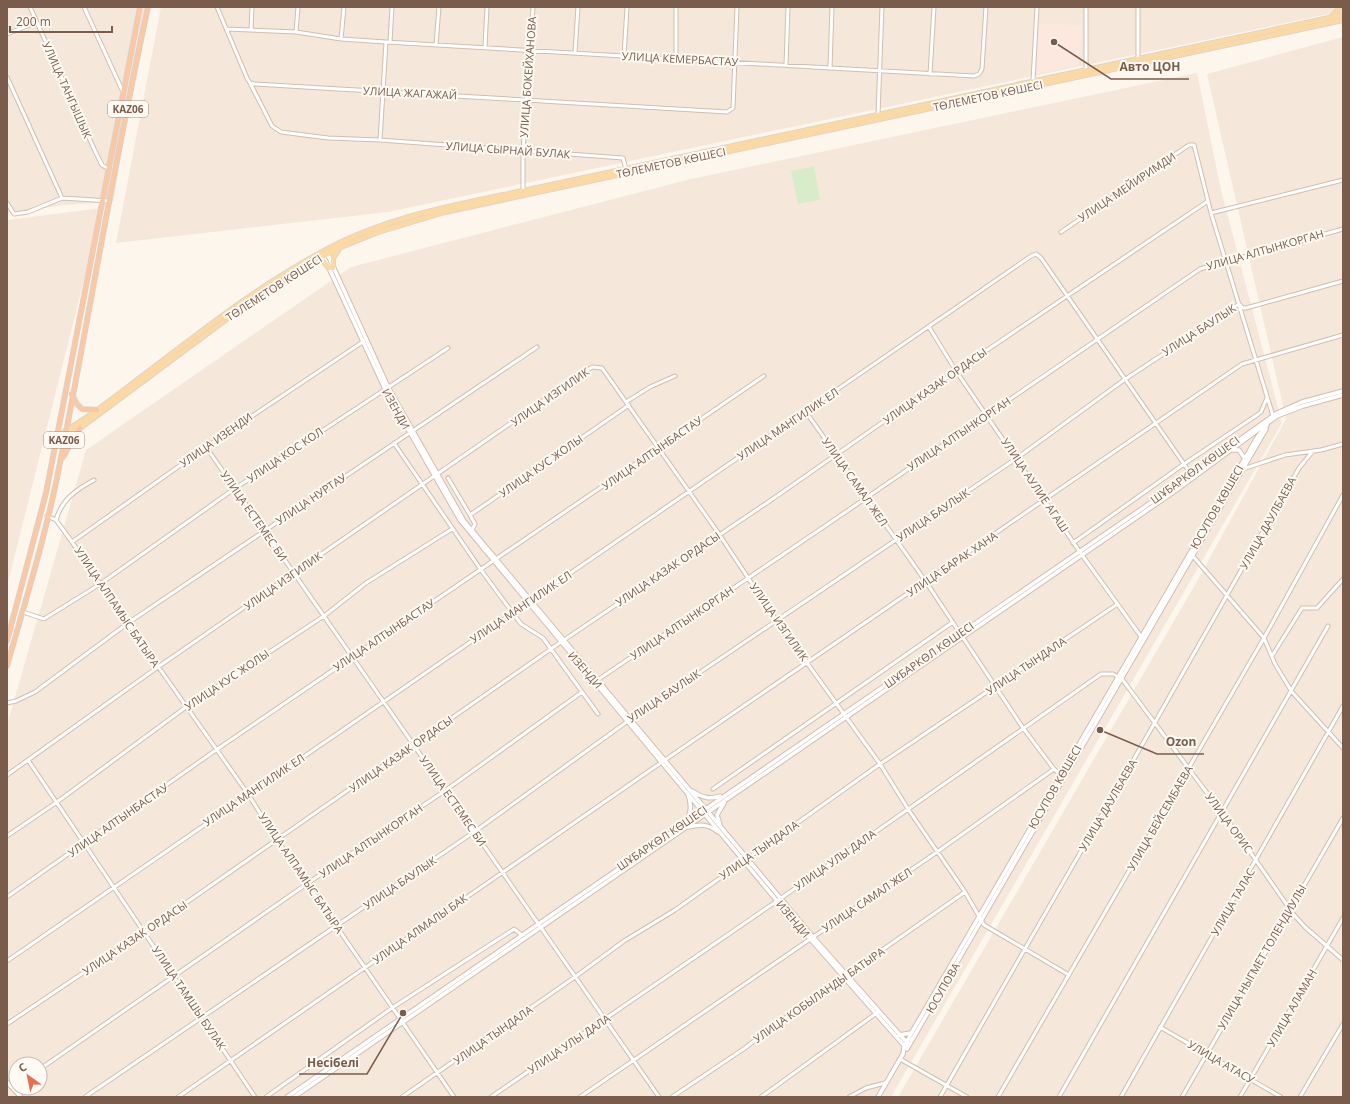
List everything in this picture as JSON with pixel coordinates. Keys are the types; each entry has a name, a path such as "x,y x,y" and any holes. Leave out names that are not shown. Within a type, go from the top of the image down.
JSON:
{"highway":[{"name":"KАZ06","path":"7,666 23,612 60,464 72,393 148,7"},
{"name":"KАZ06","path":"7,641 46,493 124,93 139,8"},
{"path":"72,393 76,403 82,410 97,410"},
{"path":"60,464 70,441 80,428"}],"main road":[{"path":"1328,18 1342,7"},
{"name":"ТӨЛЕМЕТОВ КӨШЕСІ","path":"65,434 266,286 358,235 409,217 878,117 1033,81 1343,15"},
{"name":"ТӨЛЕМЕТОВ КӨШЕСІ","path":"57,438 80,428 236,312 324,253 415,219 626,169 1021,89 1343,20"},
{"path":"1021,89 1033,81"},
{"path":"310,263 319,260 331,268 333,258 341,247"}],"street":[{"name":"УЛИЦА ТАНГЫШЫК","path":"30,7 95,151 102,165 108,169"},
{"path":"84,7 124,93"},
{"name":"УЛИЦА СЫРНАЙ БУЛАК","path":"217,7 237,57 272,126 281,132 328,138 380,140 623,158 626,169"},
{"path":"251,30 252,7"},
{"path":"296,32 298,7"},
{"path":"341,39 344,7"},
{"path":"380,140 383,92 392,7"},
{"path":"436,45 439,7"},
{"path":"485,46 487,7"},
{"name":"УЛИЦА БОКЕЙХАНОВА","path":"523,193 523,151 533,7"},
{"path":"575,52 578,7"},
{"path":"624,56 627,7"},
{"path":"676,7 676,58"},
{"path":"736,62 737,7"},
{"path":"786,65 788,7"},
{"path":"830,68 832,7"},
{"path":"878,117 882,7"},
{"path":"930,74 934,7"},
{"name":"УЛИЦА КЕМЕРБАСТАУ","path":"227,29 296,32 341,39 388,42 485,46 879,72 974,76 979,74 982,69 986,7"},
{"path":"1033,81 1037,7"},
{"path":"1086,7 1086,70"},
{"path":"1138,7 1138,59"},
{"path":"7,34 37,22"},
{"name":"УЛИЦА ЖАГАЖАЙ","path":"250,83 727,112 733,108 736,62"},
{"path":"7,77 62,198"},
{"name":"УЛИЦА МЕЙИРИМДИ","path":"1061,232 1189,145 1194,145 1197,153 1208,201"},
{"path":"1211,213 1343,180"},
{"path":"7,203 10,210 14,214 28,212 62,198 109,201"},
{"path":"1208,201 1227,261 1254,359 1273,416 1271,420"},
{"name":"УЛИЦА КАЗАК ОРДАСЫ","path":"7,1024 144,932 562,641 774,498 956,370 1208,201"},
{"name":"УЛИЦА АЛТЫНКОРГАН","path":"596,681 1200,269 1343,228"},
{"name":"ИЗЕНДИ","path":"324,253 386,388 460,520 811,938 907,1046"},
{"name":"УЛИЦА МАНГИЛИК ЕЛ","path":"7,961 806,412 1008,271 1036,254 1067,297"},
{"name":"УЛИЦА БАУЛЫК","path":"85,1097 474,832 629,720 1017,458 1124,380 1239,304 1243,308 1246,308 1343,281"},
{"path":"1067,297 1192,476"},
{"name":"УЛИЦА АУЛИЕ АГАШ","path":"929,327 956,370 1017,458 1073,543 1116,604 1144,639"},
{"name":"УЛИЦА БАРАК ХАНА","path":"663,761 1045,501 1242,364 1254,359 1343,335"},
{"name":"УЛИЦА ИЗЕНДИ","path":"72,542 206,447 364,341"},
{"name":"УЛИЦА НУРТАУ","path":"7,703 16,701 35,692 128,623 537,347"},
{"name":"УЛИЦА КОС КОЛ","path":"23,612 44,619 100,584 234,489 448,348"},
{"name":"УЛИЦА ИЗГИЛИК","path":"7,775 158,667 592,367 602,368 660,448 776,620 880,764 908,809 965,892 982,921"},
{"name":"УЛИЦА КУС ЖОЛЫ","path":"470,515 650,387 675,376"},
{"name":"УЛИЦА АЛТЫНБАСТАУ","path":"7,897 216,750 764,376"},
{"name":"ШҰБАРКӨЛ КӨШЕСІ","path":"1192,476 1273,416 1297,404 1343,391"},
{"name":"ШҰБАРКӨЛ КӨШЕСІ","path":"705,811 729,798 1271,420 1291,410 1343,395"},
{"path":"1073,543 1184,464 1257,415 1261,412 1267,398"},
{"name":"УЛИЦА САМАЛ ЖЕЛ","path":"806,412 926,582 1023,728 1054,769 1063,777"},
{"name":"ЮСУПОВ КӨШЕСІ","path":"907,1046 912,1032 1144,639 1258,436 1271,420"},
{"name":"ЮСУПОВ КӨШЕСІ","path":"1192,555 1271,420"},
{"path":"394,443 452,529 521,624 527,629 539,634 598,714"},
{"path":"1243,469 1285,455 1313,451 1343,444"},
{"name":"УЛИЦА ЕСТЕМЕС БИ","path":"206,447 234,489 265,530 293,574 353,656 446,790 538,926 659,1097"},
{"path":"1227,452 1239,450 1245,459"},
{"name":"УЛИЦА ДАУЛБАЕВА","path":"940,1097 1228,595 1299,468 1313,451"},
{"path":"448,478 475,524 471,532"},
{"path":"47,516 56,520 62,504 79,488 94,480"},
{"name":"УЛИЦА БЕЙСЕМБАЕВА","path":"998,1097 1264,638 1343,495"},
{"name":"УЛИЦА АЛПАМЫС БАТЫРА","path":"56,520 248,794 277,840 454,1097"},
{"name":"УЛИЦА КУС ЖОЛЫ","path":"7,836 186,707 324,616 366,583 452,529"},
{"path":"1192,555 1264,638 1292,692 1327,733 1343,748"},
{"path":"1272,656 1302,608 1317,608 1343,579"},
{"name":"УЛИЦА ТЫНДАЛА","path":"402,1097 575,977 624,941 675,910 880,764 996,687 1116,604"},
{"path":"713,789 953,622"},
{"path":"1059,1097 1292,692 1328,626"},
{"name":"УЛИЦА УЛЫ ДАЛА","path":"491,1097 779,900 1101,674 1107,673 1121,678"},
{"name":"УЛИЦА ОРИС","path":"1121,678 1222,814 1290,910 1305,927 1343,960"},
{"name":"УЛИЦА АЛТЫНКОРГАН","path":"48,1064 175,977 308,883 446,790 582,692"},
{"name":"УЛИЦА ТАЛАС","path":"1121,1097 1343,706"},
{"name":"ШҰБАРКӨЛ КӨШЕСІ","path":"287,1097 401,1021 705,811 727,794 845,716"},
{"name":"УЛИЦА ТАМШЫ БУЛАК","path":"28,760 202,1016 255,1097"},
{"name":"УЛИЦА АЛМАЛЫ БАК","path":"178,1097 663,761"},
{"name":"УЛИЦА САМАЛ ЖЕЛ","path":"580,1097 937,852 1054,769"},
{"name":"ЮСУПОВ КӨШЕСІ","path":"982,921 1063,777"},
{"path":"688,790 704,798 712,798 727,794"},
{"path":"682,827 688,818 691,805 688,790"},
{"path":"724,834 718,815 721,806 729,798"},
{"name":"УЛИЦА НЫГМЕТ ТОЛЕНДИУЛЫ","path":"1182,1097 1343,818"},
{"path":"682,827 702,824 724,834"},
{"name":"УЛИЦА КОБЫЛАНДЫ БАТЫРА","path":"672,1097 745,1048 768,1030 965,892"},
{"name":"УЛИЦА АЛАМАН","path":"1240,1097 1343,918"},
{"path":"982,921 987,928 1069,975"},
{"name":"ЮСУПОВА","path":"900,1059 982,921"},
{"name":"ШҰБАРКӨЛ КӨШЕСІ","path":"294,1097 522,934 538,926"},
{"path":"266,1097 392,1008 514,929 522,934"},
{"path":"761,1097 877,1013"},
{"name":"ИЗЕНДИ","path":"877,1013 899,1034 907,1046"},
{"path":"1300,1097 1343,1024"},
{"name":"УЛИЦА АТАСУ","path":"1160,1027 1281,1097"},
{"path":"899,1034 912,1032"},
{"path":"878,1097 900,1059 967,1097"},
{"path":"849,1097 866,1088 885,1083"}],"shaded area":[{"path":"7,7 148,7 113,202 65,205 7,213"},
{"path":"161,7 1343,7 1343,11 388,212 116,243"},
{"path":"1038,24 1082,25 1079,64 1035,74"},
{"path":"1343,37 1343,1097 898,1097 1192,590 1286,419 1207,74"},
{"path":"1197,73 1221,190 1282,423 891,1097 7,1097 7,725 86,450 351,267 691,179"},
{"path":"102,208 7,586 7,220"}],"green space":[{"path":"814,166 820,200 798,204 791,171"}],"place":[{"name":"Авто ЦОН","path":"1054,42"},
{"name":"Ozon","path":"1100,730"},
{"name":"Несібелі","path":"403,1013"}]}
